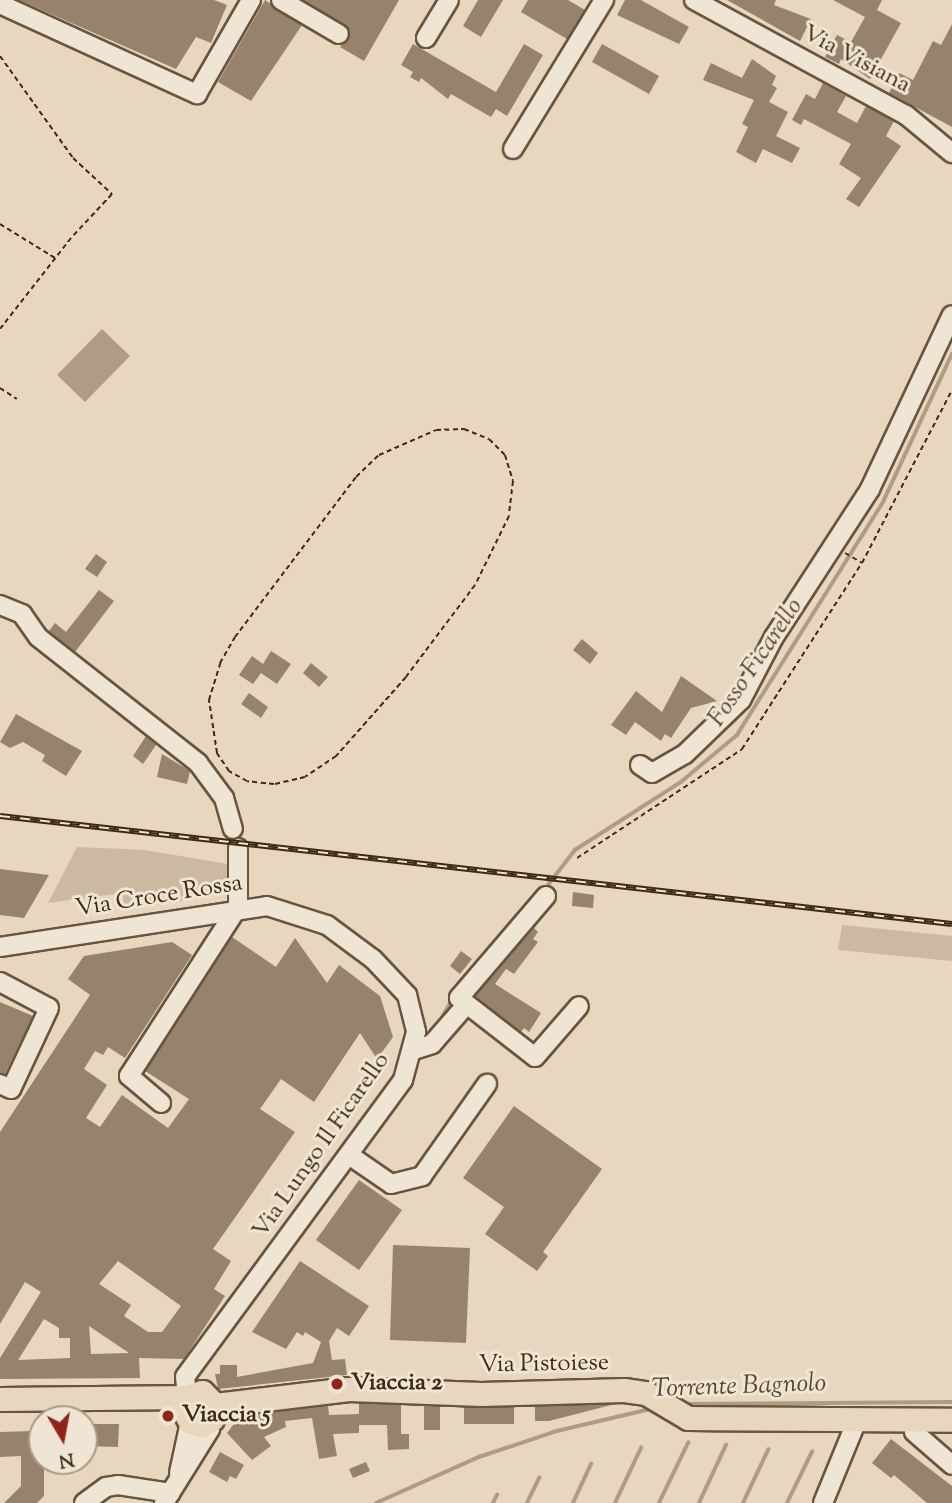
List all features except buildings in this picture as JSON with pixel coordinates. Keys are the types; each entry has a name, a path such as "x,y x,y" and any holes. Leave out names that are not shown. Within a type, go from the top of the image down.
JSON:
{"main road":[{"name":"Via Pistoiese","path":"0,1399 132,1399 198,1407 349,1390 646,1393 672,1411 694,1419 952,1420"}],"street":[{"path":"281,0 339,34"},
{"path":"426,38 449,0"},
{"path":"513,149 604,0"},
{"name":"Via Visiana","path":"694,0 906,115 952,153"},
{"path":"0,4 197,94 246,2"},
{"path":"640,765 652,774 685,754 741,701 774,637 870,489 952,315"},
{"path":"0,605 22,614 38,637 198,763 224,798 233,829"},
{"path":"161,1103 129,1076 238,907 238,848"},
{"path":"546,896 459,998 535,1057 579,1006"},
{"name":"Via Croce Rossa","path":"0,947 238,907 267,906 304,915 327,925 373,959 407,995 415,1015 414,1050"},
{"path":"0,982 50,1008 11,1088 0,1084"},
{"name":"Via Lungo Il Ficarello","path":"198,1407 183,1382 403,1080 414,1050 432,1044 466,1005"},
{"path":"349,1155 391,1184 422,1176 487,1084"},
{"path":"84,1503 106,1487 118,1485 171,1491 198,1407"},
{"path":"824,1503 857,1420"},
{"path":"914,1432 952,1465"}],"path":[{"path":"0,56 73,158 112,194 56,258 0,329"},
{"path":"0,224 56,258"},
{"path":"0,388 17,399"},
{"path":"577,858 742,748 862,563 952,390"},
{"path":"464,429 489,439 505,455 513,481 509,516 497,549 406,677 336,756 304,777 274,785 247,781 229,771 218,752 209,700 220,663 235,637 348,486 379,455 436,430 464,429"},
{"path":"846,553 862,563"}],"shaded area":[{"path":"102,329 130,356 85,402 57,375"},
{"path":"77,847 145,850 233,865 234,892 125,910 122,893 48,903"},
{"path":"842,925 952,936 952,961 838,950"}],"waterway":[{"name":"Fosso Ficarello","path":"544,890 575,850 681,782 737,735 883,502 952,354"},
{"name":"Fosso Ficarello","path":"437,1026 453,998"},
{"name":"Torrente Bagnolo","path":"683,1404 952,1402"},
{"name":"Torrente Bagnolo","path":"376,1503 479,1457 557,1431 655,1408"},
{"path":"659,1503 688,1443"},
{"path":"699,1503 726,1445"},
{"path":"615,1503 641,1448"},
{"path":"743,1503 768,1450"},
{"path":"787,1503 812,1452"},
{"path":"573,1503 591,1464"},
{"path":"527,1503 539,1478"},
{"path":"493,1503 497,1495"}],"railway":[{"path":"0,816 952,924"}],"place":[{"name":"Viaccia 2","path":"337,1384"},
{"name":"Viaccia 5","path":"168,1416"}]}
